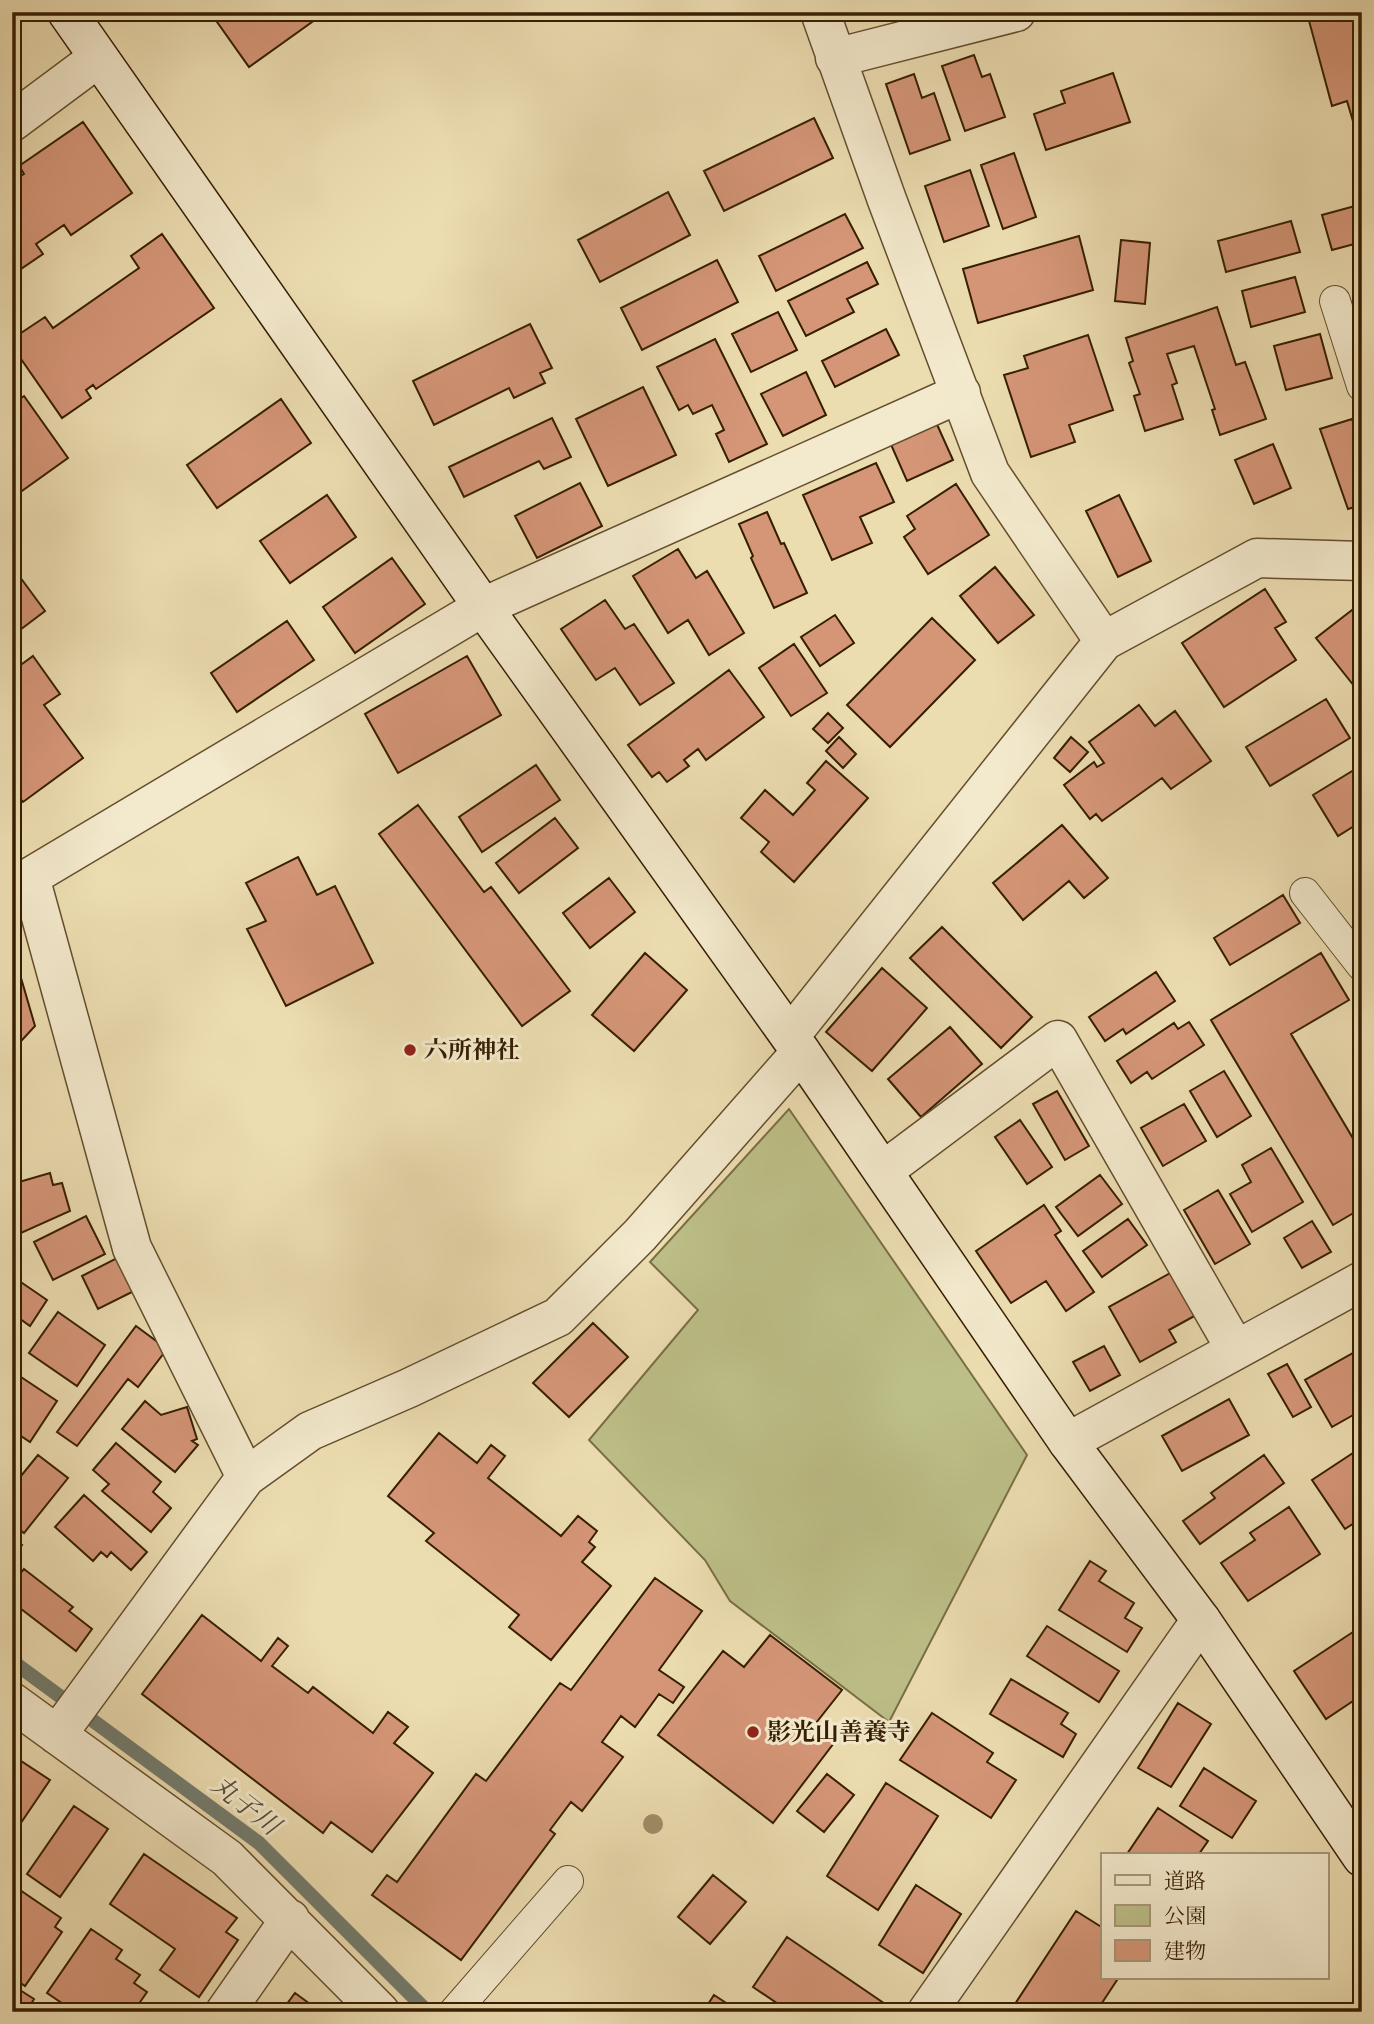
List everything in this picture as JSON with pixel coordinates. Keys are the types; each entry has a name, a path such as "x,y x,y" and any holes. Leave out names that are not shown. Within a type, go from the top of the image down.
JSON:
{"street":[{"path":"67,12 483,607 795,1044 1068,1442 1200,1619 1362,1857"},
{"path":"820,12 990,473 1104,641"},
{"path":"835,58 1016,12"},
{"path":"12,122 98,58"},
{"path":"246,1477 132,1248 30,877 483,607 961,393"},
{"path":"61,1730 246,1477 310,1431 409,1388 558,1317 640,1235 795,1044 1104,641 1257,558 1362,561"},
{"path":"883,1171 1058,1040 1236,1350"},
{"path":"1068,1442 1362,1281"},
{"path":"927,2012 1200,1619"},
{"path":"12,1702 61,1730 227,1858 380,2012"},
{"path":"225,2012 290,1919"}],"lane":[{"path":"1335,301 1362,386"},
{"path":"1305,893 1362,966"},
{"path":"457,2008 568,1881"}],"green space":[{"path":"789,1109 1027,1455 889,1722 730,1601 705,1560 589,1440 698,1310 650,1262"}],"building":[{"path":"210,12 326,12 249,67"},
{"path":"1326,12 1350,12 1362,53 1362,126 1355,128 1347,101 1332,106 1308,17"},
{"path":"974,55 982,77 990,74 1005,117 965,131 942,66"},
{"path":"1113,73 1130,122 1046,150 1034,114 1065,103 1061,91"},
{"path":"914,74 922,98 934,93 950,140 910,154 886,84"},
{"path":"814,118 833,158 724,211 704,171"},
{"path":"83,122 132,193 71,235 64,225 36,244 43,254 12,275 12,181 24,174 19,166"},
{"path":"1014,153 1036,217 1003,229 981,165"},
{"path":"970,170 989,226 944,242 925,186"},
{"path":"668,192 690,235 600,282 578,240"},
{"path":"1362,204 1362,242 1332,250 1322,215"},
{"path":"845,214 863,248 776,291 759,256"},
{"path":"1291,221 1300,252 1226,272 1218,241"},
{"path":"162,234 214,308 96,389 93,385 86,390 91,398 62,418 12,346 12,339 45,317 53,328 139,268 131,256"},
{"path":"1079,236 1093,290 978,323 963,269"},
{"path":"1121,240 1150,243 1145,304 1115,301"},
{"path":"717,260 738,302 642,350 621,308"},
{"path":"867,262 878,284 847,299 854,312 806,336 788,301"},
{"path":"1295,277 1305,312 1251,327 1242,291"},
{"path":"1217,307 1236,365 1245,362 1266,419 1220,435 1212,410 1215,409 1194,346 1167,354 1177,383 1172,385 1183,419 1145,431 1134,396 1140,394 1129,363 1133,361 1126,338"},
{"path":"778,312 797,350 751,372 732,334"},
{"path":"530,324 552,368 540,373 545,383 514,398 509,388 434,425 413,381"},
{"path":"886,329 899,355 835,387 822,361"},
{"path":"1320,334 1332,378 1286,390 1274,346"},
{"path":"1088,335 1113,410 1069,425 1075,442 1031,457 1004,375 1028,368 1024,356"},
{"path":"715,339 767,444 729,462 716,434 724,430 712,405 693,414 688,405 679,410 657,367"},
{"path":"806,372 826,415 783,436 761,394"},
{"path":"643,387 676,455 608,486 576,419"},
{"path":"24,396 68,458 12,498 12,404"},
{"path":"281,399 311,443 217,508 187,465"},
{"path":"552,418 571,457 544,469 539,461 464,497 449,467"},
{"path":"1352,419 1362,447 1362,505 1348,509 1320,429"},
{"path":"935,420 953,460 907,481 889,440"},
{"path":"1273,444 1291,488 1254,504 1235,460"},
{"path":"876,463 894,502 860,517 872,543 832,560 803,495"},
{"path":"580,483 602,526 537,558 515,516"},
{"path":"956,484 989,535 928,574 904,537 915,529 907,516"},
{"path":"327,495 356,537 290,583 260,541"},
{"path":"1119,495 1151,561 1118,577 1086,511"},
{"path":"767,512 807,593 774,608 739,524"},
{"path":"678,549 696,578 707,571 744,633 709,655 688,620 668,633 633,576"},
{"path":"392,558 425,604 355,653 323,607"},
{"path":"995,567 1034,615 998,643 960,596"},
{"path":"17,573 45,611 12,636 12,576"},
{"path":"1265,589 1286,622 1275,628 1296,660 1224,707 1182,643"},
{"path":"605,600 625,629 634,624 674,683 640,705 615,668 596,680 561,629"},
{"path":"1362,604 1362,696 1316,638"},
{"path":"835,615 854,643 820,666 801,637"},
{"path":"932,618 975,660 890,747 847,705"},
{"path":"287,621 314,660 237,712 211,673"},
{"path":"794,644 827,693 791,716 759,668"},
{"path":"33,656 60,694 44,705 83,758 23,802 19,797 12,802 12,660 18,667"},
{"path":"467,656 501,715 398,773 365,714"},
{"path":"729,670 764,717 706,760 698,749 684,760 689,766 667,782 659,772 652,777 628,745"},
{"path":"1326,699 1350,738 1270,786 1246,747"},
{"path":"1139,705 1155,726 1175,711 1211,761 1171,789 1162,778 1102,821 1096,814 1090,819 1064,785 1094,762 1097,767 1104,763 1089,742"},
{"path":"828,713 843,728 828,743 813,729"},
{"path":"839,737 856,754 843,768 826,751"},
{"path":"1071,737 1088,752 1070,772 1054,758"},
{"path":"826,761 868,798 794,882 761,852 769,842 741,818 765,790 793,815 815,790 807,783"},
{"path":"536,765 560,800 482,852 459,817"},
{"path":"1362,765 1362,821 1338,836 1313,795"},
{"path":"418,805 484,892 491,887 570,991 522,1026 379,834"},
{"path":"555,818 578,848 519,893 496,863"},
{"path":"1062,825 1108,878 1084,898 1069,881 1023,920 993,883"},
{"path":"298,857 317,895 335,886 373,963 286,1006 247,929 266,921 246,883"},
{"path":"609,878 635,912 590,948 563,913"},
{"path":"1283,895 1300,923 1230,965 1214,938"},
{"path":"942,927 1032,1017 1001,1048 910,958"},
{"path":"12,947 35,1026 12,1051"},
{"path":"645,953 687,990 634,1051 592,1015"},
{"path":"1321,953 1349,1000 1291,1034 1354,1140 1362,1135 1362,1208 1333,1225 1211,1020"},
{"path":"882,968 927,1008 872,1071 826,1032"},
{"path":"1156,972 1175,1001 1126,1034 1123,1029 1105,1041 1089,1017"},
{"path":"1189,1022 1204,1045 1152,1079 1147,1072 1131,1083 1117,1061 1174,1023 1178,1029"},
{"path":"950,1027 982,1064 921,1117 888,1079"},
{"path":"1224,1071 1251,1116 1217,1137 1190,1091"},
{"path":"1057,1091 1089,1146 1065,1160 1033,1104"},
{"path":"1184,1104 1206,1141 1163,1166 1141,1128"},
{"path":"1020,1120 1052,1167 1027,1184 995,1137"},
{"path":"1271,1148 1303,1202 1252,1232 1230,1194 1251,1182 1242,1165"},
{"path":"50,1173 53,1185 62,1183 70,1211 12,1237 12,1184"},
{"path":"1100,1175 1122,1204 1078,1236 1056,1207"},
{"path":"1218,1190 1250,1244 1215,1264 1184,1210"},
{"path":"1044,1205 1061,1231 1055,1235 1094,1292 1066,1311 1046,1281 1011,1303 976,1251"},
{"path":"86,1216 105,1254 53,1280 34,1242"},
{"path":"1128,1219 1147,1245 1102,1277 1083,1251"},
{"path":"1312,1221 1331,1252 1302,1268 1284,1238"},
{"path":"117,1258 134,1291 98,1309 82,1276"},
{"path":"1174,1271 1198,1314 1169,1330 1176,1342 1140,1362 1109,1307"},
{"path":"12,1276 47,1300 30,1326 12,1313"},
{"path":"58,1312 105,1345 77,1386 29,1353"},
{"path":"593,1323 628,1357 569,1417 533,1383"},
{"path":"136,1326 167,1349 138,1387 128,1379 77,1446 57,1432"},
{"path":"1104,1346 1120,1375 1090,1391 1073,1362"},
{"path":"1362,1348 1362,1410 1332,1427 1305,1380"},
{"path":"1287,1364 1311,1407 1293,1417 1268,1374"},
{"path":"12,1371 57,1401 30,1442 12,1430"},
{"path":"1229,1399 1249,1435 1182,1471 1162,1436"},
{"path":"145,1401 161,1415 187,1407 197,1439 192,1441 198,1445 175,1472 122,1429"},
{"path":"439,1433 477,1463 491,1445 505,1456 488,1478 561,1536 578,1516 597,1531 589,1542 595,1547 582,1562 611,1586 551,1660 509,1627 519,1615 426,1541 434,1533 388,1496"},
{"path":"116,1443 161,1482 153,1492 171,1508 151,1532 102,1491 109,1484 93,1470"},
{"path":"1362,1447 1362,1518 1345,1529 1312,1480"},
{"path":"38,1455 68,1478 24,1533 12,1524 12,1487"},
{"path":"1264,1455 1284,1483 1200,1544 1183,1521 1215,1498 1211,1493"},
{"path":"84,1495 147,1552 131,1570 111,1552 107,1557 101,1552 93,1561 55,1527"},
{"path":"1289,1507 1320,1554 1248,1601 1221,1563 1255,1540 1250,1533"},
{"path":"12,1538 22,1545 12,1558"},
{"path":"1090,1561 1106,1571 1099,1581 1134,1603 1125,1618 1142,1628 1127,1652 1059,1610"},
{"path":"24,1569 73,1607 69,1611 92,1629 76,1651 12,1602 12,1584"},
{"path":"655,1578 702,1611 659,1670 684,1687 673,1703 659,1694 635,1727 621,1716 602,1742 623,1757 582,1811 571,1802 550,1830 555,1834 461,1960 372,1895 387,1875 397,1882 476,1774 486,1781 560,1683 571,1690"},
{"path":"202,1615 261,1661 278,1638 288,1646 272,1666 308,1693 313,1687 373,1733 388,1712 408,1727 394,1743 433,1773 372,1852 331,1822 323,1833 142,1694"},
{"path":"1047,1626 1119,1671 1099,1702 1027,1656"},
{"path":"1362,1626 1362,1695 1326,1719 1294,1671"},
{"path":"770,1635 842,1690 816,1723 837,1739 773,1823 658,1735 723,1651 744,1667"},
{"path":"1011,1679 1068,1713 1061,1724 1076,1734 1063,1757 990,1714"},
{"path":"1178,1703 1211,1724 1171,1787 1138,1768"},
{"path":"932,1713 993,1753 987,1762 1016,1780 991,1818 900,1760"},
{"path":"12,1755 50,1780 12,1836"},
{"path":"1204,1768 1256,1801 1232,1838 1180,1806"},
{"path":"827,1774 854,1795 824,1832 797,1811"},
{"path":"886,1783 938,1816 878,1910 827,1876"},
{"path":"74,1806 108,1829 60,1897 27,1874"},
{"path":"1158,1808 1208,1841 1200,1853 1128,1853"},
{"path":"144,1854 237,1918 226,1932 238,1940 199,1997 160,1970 175,1949 110,1904"},
{"path":"713,1875 746,1902 710,1944 678,1917"},
{"path":"916,1885 961,1914 923,1973 879,1945"},
{"path":"17,1888 61,1918 55,1927 62,1932 25,1986 12,1977 12,1895"},
{"path":"1076,1911 1101,1927 1101,1979 1118,1979 1096,2012 1020,2012 1013,2007"},
{"path":"91,1929 122,1950 116,1959 140,1975 134,1983 147,1992 136,2008 141,2012 75,2012 47,1993"},
{"path":"787,1937 891,2008 888,2012 790,2012 753,1987"},
{"path":"12,1985 34,1999 26,2012 12,2012"},
{"path":"295,1993 321,2012 281,2012"},
{"path":"714,1995 740,2012 703,2012"}],"waterway":[{"name":"丸子川","path":"12,1661 259,1843 428,2012"}],"place":[{"name":"六所神社","path":"410,1050"},
{"name":"影光山善養寺","path":"753,1732"}]}
